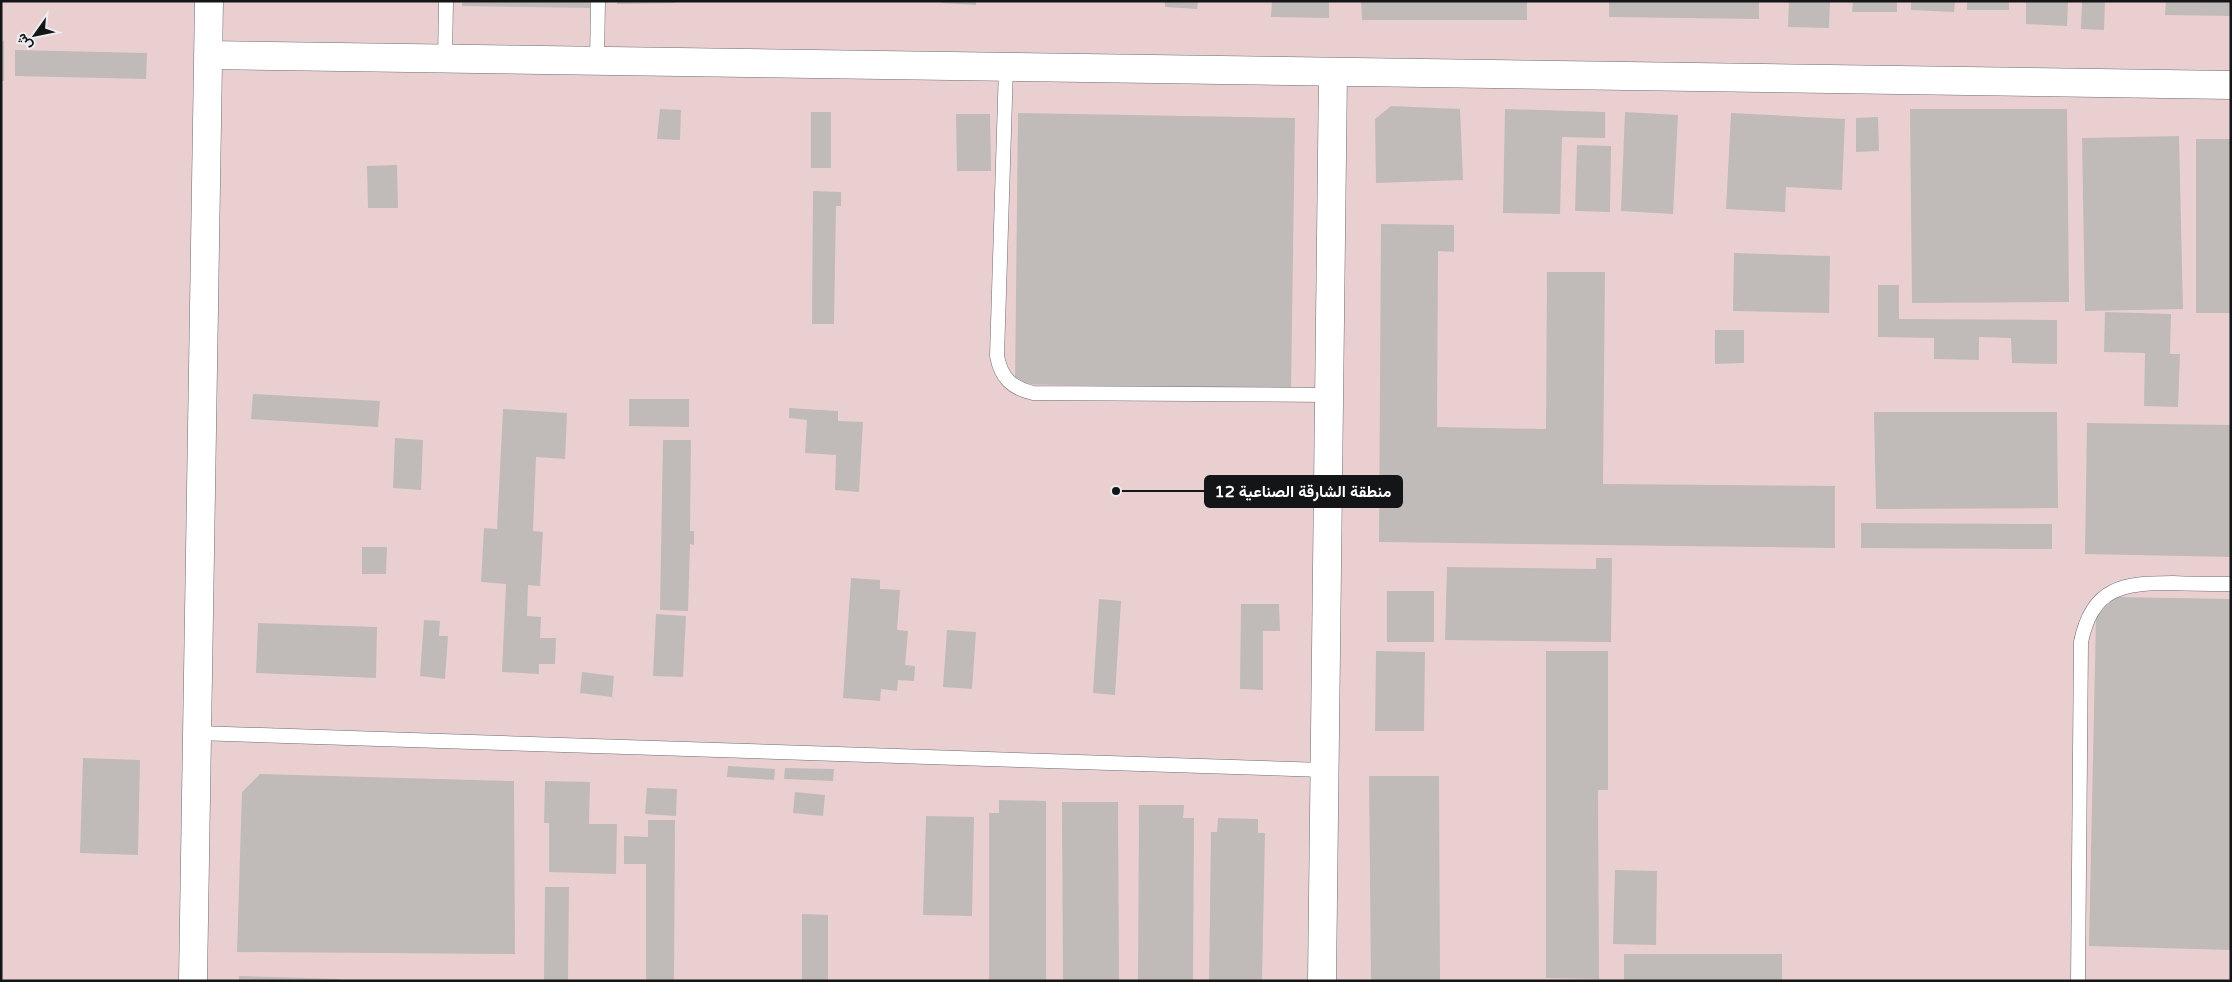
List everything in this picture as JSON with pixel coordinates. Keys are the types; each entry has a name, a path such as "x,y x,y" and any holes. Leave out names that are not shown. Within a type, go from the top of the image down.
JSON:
{"street":[{"path":"192,981 209,1"},
{"path":"208,55 2231,85"},
{"path":"1322,981 1333,73"}],"lane":[{"path":"445,59 446,1"},
{"path":"597,61 598,1"},
{"path":"1006,67 997,356 1004,377 1012,385 1033,393 1329,395"},
{"path":"2078,981 2081,642 2085,624 2094,607 2107,594 2124,586 2142,583 2231,584"},
{"path":"197,732 1324,770"}],"shaded area":[{"path":"1,1 2231,1 2231,981 1,981"}],"building":[{"path":"462,1 590,1 590,8 462,6"},
{"path":"617,1 675,1 675,3 617,4"},
{"path":"942,1 976,1 976,5 942,3"},
{"path":"1165,1 1198,1 1197,9 1165,7"},
{"path":"1272,1 1329,1 1329,18 1271,17"},
{"path":"1361,1 1527,1 1527,20 1362,20"},
{"path":"1609,1 1759,1 1759,19 1609,17"},
{"path":"1789,1 1830,1 1829,28 1788,27"},
{"path":"1853,1 1897,1 1897,12 1852,12"},
{"path":"1911,1 1955,1 1954,12 1911,10"},
{"path":"1967,1 2009,1 2009,10 1967,10"},
{"path":"2026,1 2068,1 2067,26 2026,24"},
{"path":"2082,1 2105,1 2104,30 2081,29"},
{"path":"2166,1 2231,1 2231,16 2165,15"},
{"path":"1,40 4,41 4,81 1,81"},
{"path":"15,50 147,53 146,79 15,76"},
{"path":"1391,106 1460,109 1463,180 1376,183 1375,119"},
{"path":"660,109 681,110 680,140 657,139"},
{"path":"1505,109 1605,112 1605,138 1562,137 1560,214 1503,213"},
{"path":"1910,109 2067,109 2069,302 1912,303"},
{"path":"811,112 831,112 831,168 811,168"},
{"path":"1625,112 1678,115 1673,214 1621,211"},
{"path":"1018,113 1295,118 1291,390 1015,384"},
{"path":"1731,113 1845,119 1842,190 1786,187 1785,212 1726,209"},
{"path":"956,114 990,114 991,171 957,171"},
{"path":"1878,117 1879,151 1856,152 1856,118"},
{"path":"2179,136 2183,309 2085,311 2082,138"},
{"path":"2196,139 2231,139 2231,313 2196,313"},
{"path":"1577,145 1611,146 1610,212 1575,211"},
{"path":"397,165 398,208 368,208 367,166"},
{"path":"813,191 841,192 841,206 836,206 834,324 812,324"},
{"path":"1381,224 1454,225 1454,252 1438,251 1437,427 1546,429 1547,272 1605,272 1603,484 1835,486 1835,548 1379,542"},
{"path":"1734,253 1830,256 1829,313 1733,311"},
{"path":"1878,285 1899,285 1899,319 2057,320 2057,364 2012,363 2011,338 1979,337 1979,360 1934,359 1934,338 1878,337"},
{"path":"2105,312 2171,314 2170,354 2180,354 2178,407 2144,406 2145,353 2104,352"},
{"path":"1715,330 1744,330 1744,363 1715,364"},
{"path":"253,394 380,401 378,427 251,419"},
{"path":"629,399 689,399 689,427 629,426"},
{"path":"789,408 838,411 838,421 863,422 859,492 835,490 836,455 805,453 807,420 789,418"},
{"path":"503,409 567,413 565,459 536,457 533,531 543,532 540,586 528,585 527,616 541,617 540,638 556,638 555,664 539,664 539,674 502,672 506,584 481,582 484,528 497,529"},
{"path":"1874,412 2057,412 2058,508 1876,509"},
{"path":"2087,423 2231,425 2231,557 2085,554"},
{"path":"395,438 423,440 421,490 393,488"},
{"path":"663,440 691,440 690,531 694,531 694,545 690,544 688,611 660,610"},
{"path":"1861,523 2052,524 2052,549 1861,548"},
{"path":"362,547 387,547 386,574 362,574"},
{"path":"1596,558 1612,558 1611,642 1445,640 1447,567 1596,569"},
{"path":"851,578 880,580 880,589 900,590 897,630 908,631 905,665 915,666 914,681 898,680 897,691 881,689 880,701 843,698"},
{"path":"1387,591 1434,591 1434,642 1387,642"},
{"path":"2115,597 2231,599 2231,950 2089,946 2096,617"},
{"path":"1099,599 1121,601 1115,695 1093,693"},
{"path":"1241,604 1279,604 1280,631 1263,631 1263,690 1240,689"},
{"path":"656,614 686,616 683,677 653,676"},
{"path":"424,620 440,621 439,636 448,636 445,679 420,676"},
{"path":"258,623 377,627 376,678 256,673"},
{"path":"947,630 976,632 972,689 943,687"},
{"path":"1376,651 1425,652 1424,731 1375,731"},
{"path":"1546,651 1608,651 1608,790 1598,790 1599,979 1546,978"},
{"path":"582,672 614,676 612,697 580,693"},
{"path":"83,758 140,760 138,855 80,853"},
{"path":"728,766 775,769 774,780 727,777"},
{"path":"785,768 834,769 833,781 784,779"},
{"path":"260,774 514,781 515,954 237,952 242,792"},
{"path":"1369,776 1439,776 1440,981 1371,981"},
{"path":"545,781 590,782 589,824 617,824 616,874 549,872 549,823 544,823"},
{"path":"647,788 677,789 676,816 645,814"},
{"path":"795,792 825,795 823,816 793,813"},
{"path":"999,800 1046,801 1046,981 989,981 989,813 999,813"},
{"path":"1062,802 1118,802 1119,981 1063,981"},
{"path":"1139,805 1184,805 1183,818 1194,818 1193,981 1138,981"},
{"path":"926,816 974,817 972,916 923,915"},
{"path":"1218,818 1258,819 1258,833 1265,833 1262,981 1209,981 1211,832 1217,832"},
{"path":"648,820 675,820 674,981 646,981 646,864 624,864 624,836 648,837"},
{"path":"1615,870 1657,871 1656,945 1613,944"},
{"path":"545,887 569,887 568,981 544,981"},
{"path":"802,914 828,915 828,981 802,981"},
{"path":"1624,954 1782,954 1782,981 1624,981"},
{"path":"239,976 340,979 340,981 239,981"}],"place":[{"name":"منطقة الشارقة الصناعية 12","path":"1116,491"}]}
